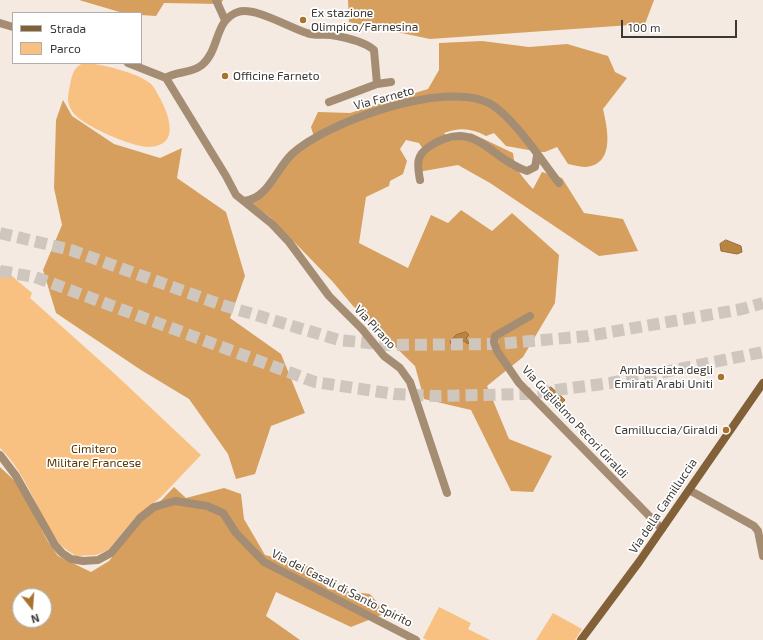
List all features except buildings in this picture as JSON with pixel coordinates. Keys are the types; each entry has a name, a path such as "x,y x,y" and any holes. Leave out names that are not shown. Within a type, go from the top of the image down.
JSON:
{"main road":[{"name":"Via della Camilluccia","path":"581,640 640,562 763,383"}],"street":[{"path":"216,0 225,20"},
{"path":"131,64 166,78 195,70 203,65 215,48 220,27 225,20 239,11 250,11 307,33 332,35 371,47 375,52 377,84"},
{"path":"0,23 12,27"},
{"name":"Via Pirano","path":"166,78 236,195 272,224 289,242 329,296 362,329 384,356 400,368 410,382 447,493"},
{"path":"329,102 377,84 391,82"},
{"name":"Via Farneto","path":"244,202 254,199 264,191 286,161 298,149 331,129 373,112 432,99 467,97 489,103 502,112 559,183"},
{"path":"420,180 417,163 420,155 426,148 447,136 462,136 476,140 511,165 527,171 535,167 537,156"},
{"name":"Via Guglielmo Pecori Giraldi","path":"530,316 495,336 494,342 497,351 520,383 662,529"},
{"name":"Via dei Casali di Santo Spirito","path":"0,455 16,476 55,545 62,553 71,559 93,561 109,555 140,518 158,505 175,501 197,504 214,508 223,514 236,533 264,562 416,640"},
{"path":"689,490 754,526 758,531 763,556"}],"green space":[{"path":"82,64 94,64 118,69 138,76 151,84 161,100 169,121 170,129 166,141 159,145 150,147 132,144 108,135 77,117 70,108 68,95 71,78 77,67"},
{"name":"Cimitero Militare Francese","path":"0,266 32,293 30,298 116,375 201,455 161,497 134,519 108,550 96,555 76,556 61,545 44,519 18,470 0,448"},
{"path":"439,607 471,623 468,629 490,640 427,640 423,638"},
{"path":"553,613 582,629 575,640 536,640"}],"shaded area":[{"path":"79,0 223,0 221,4 164,3 156,16 142,15 142,12 120,12"},
{"path":"348,0 654,0 645,24 430,39 349,22"},
{"path":"482,41 529,47 567,44 608,56 615,72 627,78 603,109 607,134 606,152 602,159 596,164 586,167 568,164 557,147 545,152 540,152 506,146 494,133 486,136 476,131 460,129 444,133 451,141 471,133 513,153 517,168 533,189 542,172 562,178 584,213 623,219 638,251 599,256 490,183 458,165 418,172 423,149 419,143 406,140 400,149 407,161 403,174 390,181 389,186 366,197 359,243 408,268 431,215 448,223 461,210 492,231 512,213 559,255 555,303 523,357 487,386 509,439 552,456 533,492 511,491 471,410 424,399 415,366 353,306 333,282 270,217 251,203 287,163 315,140 311,127 318,112 350,113 428,89 439,70 439,43"},
{"path":"63,100 72,116 114,144 160,158 182,148 177,178 226,212 245,276 230,318 281,354 305,413 271,426 255,474 236,479 228,454 189,399 141,370 56,313 43,270 62,225 54,188 56,120"},
{"path":"726,240 741,246 742,252 737,254 721,251 720,244"},
{"path":"466,332 469,335 466,338 469,343 468,344 464,341 451,344 450,341 456,335"},
{"path":"551,387 565,400 557,408 553,403 556,400 546,391"},
{"path":"0,467 19,485 47,540 58,556 91,572 109,561 135,528 174,487 186,498 224,488 241,494 244,519 265,555 308,566 328,589 370,594 386,613 351,627 276,592 266,616 300,640 0,640"}],"tunnel":[{"path":"0,233 71,250 219,304 339,340 388,345 498,344 588,336 742,309 763,303"},
{"path":"0,271 35,277 315,382 394,394 437,396 525,394 610,383 763,352"}],"place":[{"name":"Ex stazione Olimpico/Farnesina","path":"303,20"},
{"name":"Officine Farneto","path":"225,76"},
{"name":"Ambasciata degli Emirati Arabi Uniti","path":"721,377"},
{"name":"Camilluccia/Giraldi","path":"726,430"}]}
